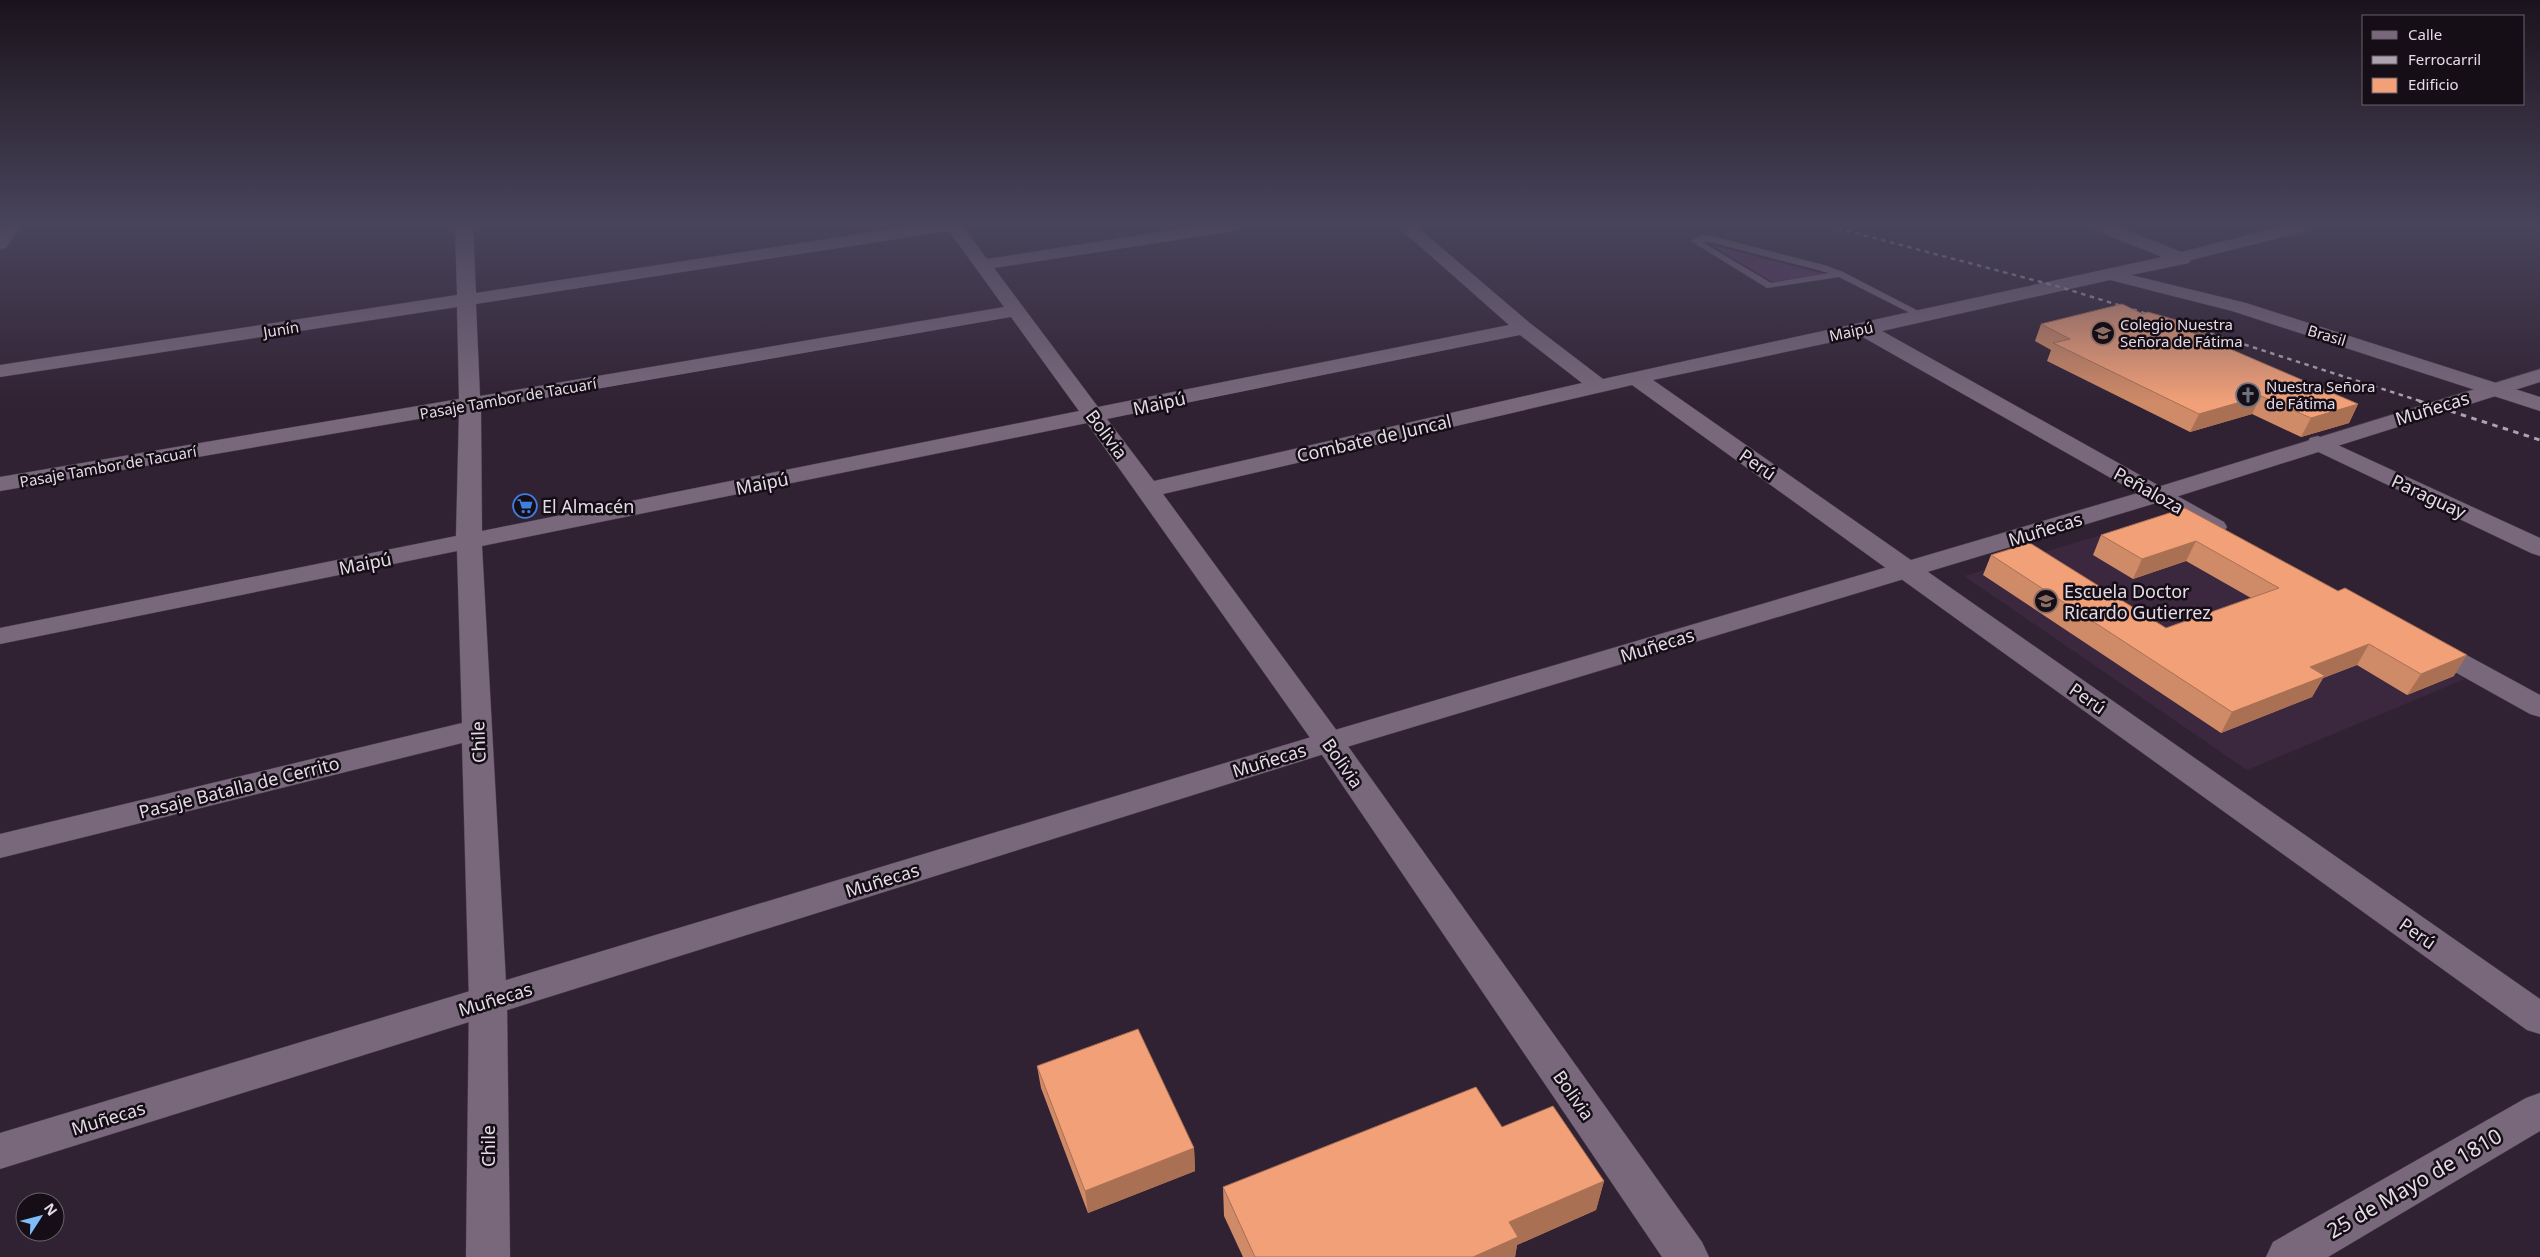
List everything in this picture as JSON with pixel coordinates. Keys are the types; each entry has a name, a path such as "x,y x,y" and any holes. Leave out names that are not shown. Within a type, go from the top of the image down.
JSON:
{"street":[{"name":"Chile","path":"466,285 470,404 469,542 488,1001 488,1257"},
{"name":"Junín","path":"0,371 571,285"},
{"name":"Bolivia","path":"995,285 1094,416 1329,742 1687,1257"},
{"path":"1473,285 1524,328 1600,386"},
{"name":"Maipú","path":"1600,386 2065,285"},
{"name":"Brasil","path":"2150,285 2239,307 2540,404"},
{"name":"Pasaje Tambor de Tacuarí","path":"0,484 1015,311"},
{"name":"Maipú","path":"0,636 1524,328"},
{"name":"Peñaloza","path":"1863,329 2236,538"},
{"name":"Muñecas","path":"0,1152 1329,742 2157,495 2540,375"},
{"name":"Perú","path":"1636,378 2540,1019"},
{"name":"Combate de Juncal","path":"1148,490 1600,386"},
{"name":"Paraguay","path":"2318,443 2540,548"},
{"path":"2410,635 2540,707"},
{"name":"Pasaje Batalla de Cerrito","path":"0,846 478,729"},
{"name":"25 de Mayo de 1810","path":"2288,1257 2540,1110"}],"lane":[{"path":"1861,285 1922,315"}],"shaded area":[{"path":"2161,517 2181,521 2465,679 2247,770 1964,576"}],"building":[{"path":"2122,304 2143,314 2148,312 2207,329 2193,333 2358,404 2311,418 2261,396 2199,414 2053,343 2070,339 2041,324"},
{"path":"2185,508 2338,591 2345,588 2467,655 2421,674 2369,644 2310,667 2325,676 2232,712 1991,555 2030,543 2166,628 2279,588 2196,541 2142,559 2101,535"},
{"path":"1138,1029 1194,1148 1085,1191 1037,1066"},
{"path":"1476,1087 1502,1127 1553,1106 1604,1181 1509,1222 1518,1237 1473,1257 1255,1257 1223,1187"}],"railway":[{"path":"2051,285 2157,317"},
{"path":"2193,328 2423,402"},
{"path":"2419,401 2540,440"}],"place":[{"name":"Colegio Nuestra Señora de Fátima","path":"2103,333"},
{"name":"Nuestra Señora de Fátima","path":"2248,395"},
{"name":"El Almacén","path":"525,506"},
{"name":"Escuela Doctor Ricardo Gutierrez","path":"2046,601"}]}
